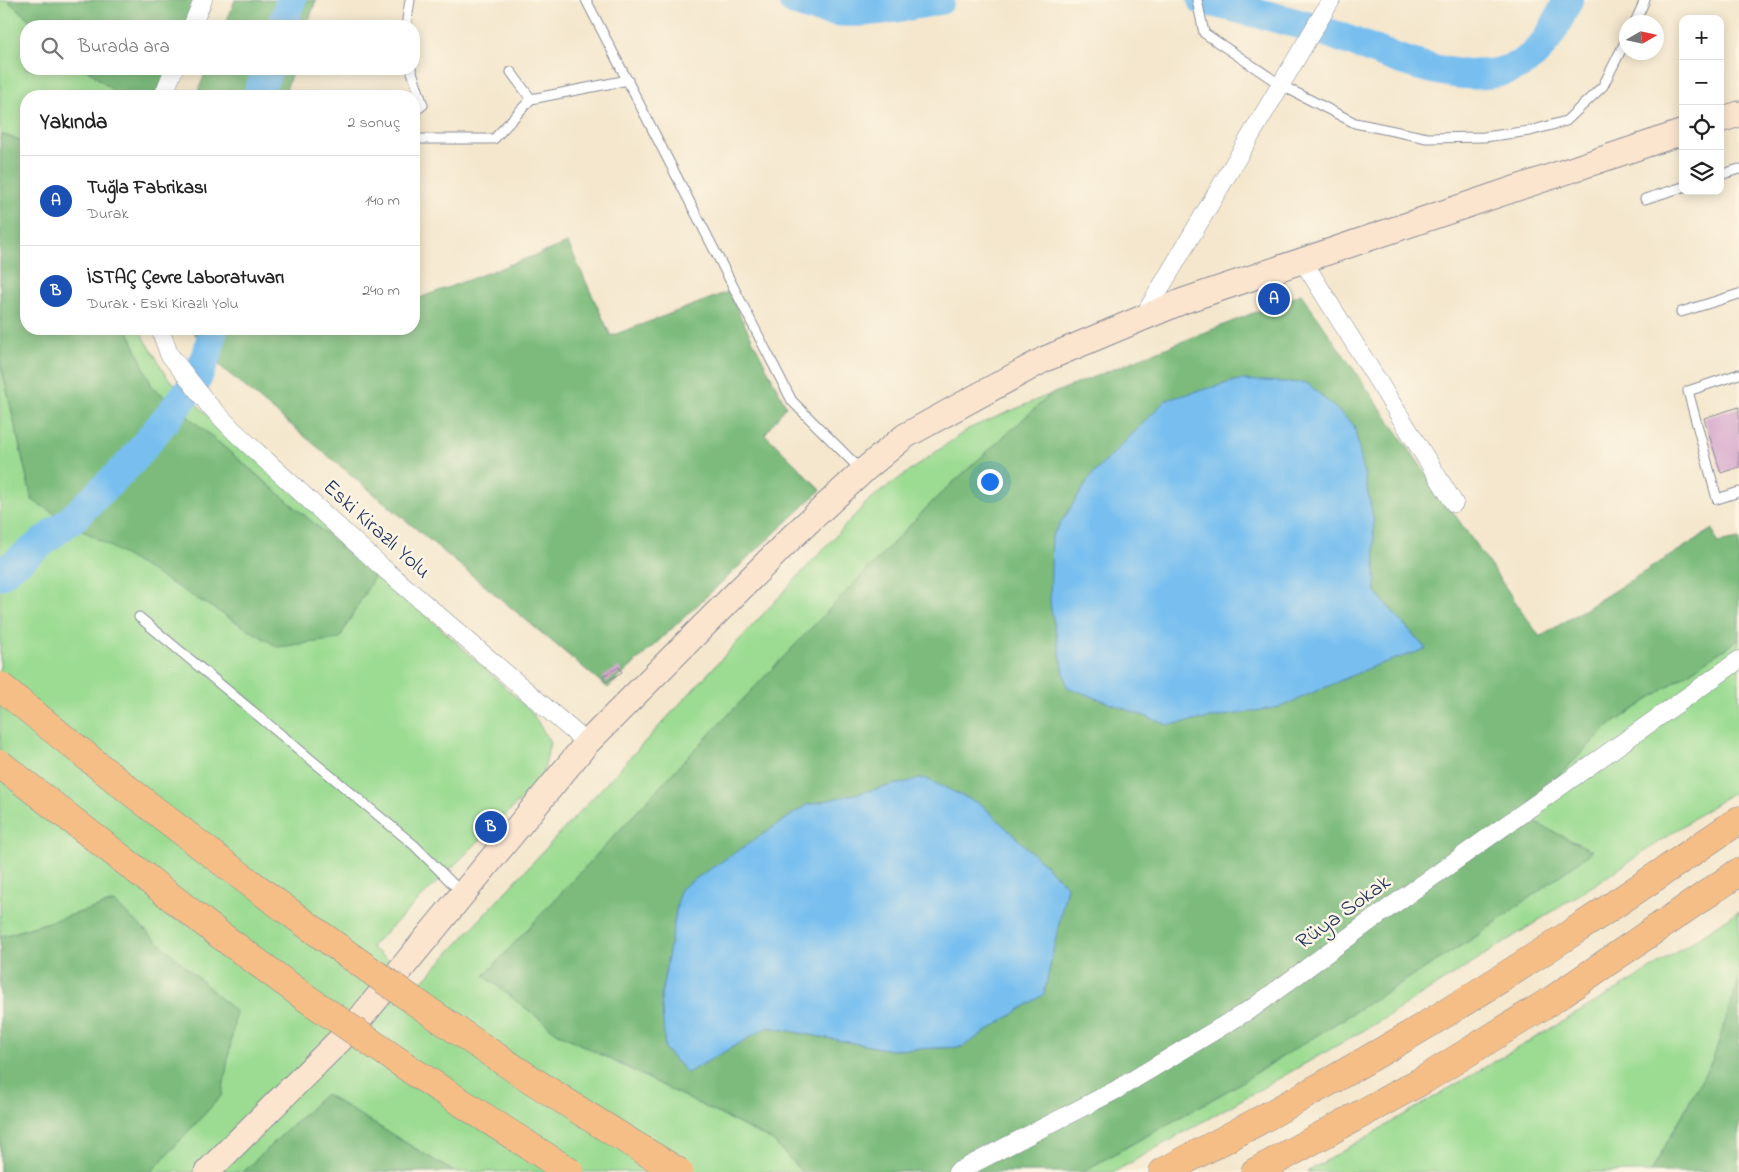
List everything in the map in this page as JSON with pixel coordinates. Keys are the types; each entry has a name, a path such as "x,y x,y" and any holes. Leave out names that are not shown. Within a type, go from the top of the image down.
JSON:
{"highway":[{"path":"0,686 277,903 462,1033 606,1129 679,1172"},
{"path":"0,764 294,990 417,1074 570,1172"},
{"path":"1163,1172 1303,1097 1448,1012 1570,935 1739,820"},
{"path":"1255,1172 1450,1063 1552,1000 1739,872"}],"main road":[{"path":"1724,119 1739,114"},
{"path":"207,1172 354,1026 587,743 792,537 862,471 905,436 1045,359 1183,301 1679,133"}],"street":[{"path":"195,20 203,0"},
{"path":"1142,319 1331,0"},
{"path":"165,90 172,75"},
{"path":"1303,261 1454,503"},
{"name":"Eski Kirazlı Yolu","path":"162,335 169,354 208,404 235,432 382,567 587,743"},
{"name":"Rüya Sokak","path":"957,1172 1116,1090 1254,1007 1369,922 1739,660"}],"lane":[{"path":"407,20 410,0"},
{"path":"586,0 792,401 862,471"},
{"path":"1197,0 1204,33 1280,85 1355,123 1428,138 1484,137 1530,131 1566,120 1603,86 1619,54"},
{"path":"1638,15 1644,0"},
{"path":"511,72 530,99"},
{"path":"413,75 418,90"},
{"path":"420,138 494,140 530,99 628,80"},
{"path":"420,97 423,106 420,108"},
{"path":"1724,174 1739,169"},
{"path":"1644,199 1679,188"},
{"path":"1681,312 1739,294"},
{"path":"1739,374 1688,391 1716,499 1739,492"},
{"path":"139,617 414,845 463,893"}],"green space":[{"path":"0,0 7,0 30,20 20,20 20,75 94,75 112,90 20,90 20,140 0,134"},
{"path":"7,0 197,0 189,20 30,20"},
{"path":"235,0 316,0 309,20 227,20"},
{"path":"94,75 168,75 161,90 112,90"},
{"path":"205,75 291,75 286,90 198,90"},
{"path":"0,134 20,140 20,335 130,335 152,386 375,575 339,639 278,647 32,500 0,360"},
{"path":"568,243 611,336 728,292 786,406 765,434 821,490 608,688 221,367 196,335 420,335 420,298"},
{"path":"1301,294 1540,637 1713,529 1717,543 1739,539 1739,639 1609,726 1519,815 1593,851 1480,934 1227,1091 1082,1172 802,1172 773,1141 558,1033 484,976 680,765 936,498 1051,394","holes":["1373,517 1376,593 1425,648 1374,666","768,1027 962,1047 891,1050"]},
{"path":"130,335 143,335 168,378 531,711 550,742 542,779 371,947 420,984 869,500 968,429 1051,394 936,498 485,976 558,1033 773,1141 802,1172 454,1172 325,1094 243,1172 151,1172 222,1095 114,902 0,937 0,360 32,500 375,575 152,386"},
{"path":"1739,639 1739,788 1602,880 1382,1020 1114,1172 1082,1172 1227,1091 1480,934 1592,851 1519,815 1609,726"},
{"path":"114,902 236,1012 222,1095 151,1172 0,1172 0,937"},
{"path":"1739,911 1739,980 1713,1059 1651,1172 1307,1172 1640,976"},
{"path":"1739,980 1739,1172 1651,1172 1713,1059"},
{"path":"325,1094 454,1172 243,1172"}],"water":[{"path":"1239,380 1307,383 1354,425 1373,517 1376,593 1426,649 1374,666 1280,707 1168,725 1067,687 1050,604 1052,536 1092,475 1166,400"},
{"path":"924,778 982,805 1067,886 1044,994 962,1047 891,1050 768,1027 687,1073 665,1049 661,996 680,889 807,805"}],"building":[{"path":"1739,407 1739,467 1721,473 1704,418"},
{"path":"619,667 622,672 606,682 603,676"}],"waterway":[{"path":"284,20 291,0"},
{"path":"793,0 810,7 847,12 884,9 940,0"},
{"path":"1202,0 1305,26 1418,65 1445,72 1471,75 1496,73 1519,65 1536,53 1549,37 1568,0"},
{"path":"259,90 266,75"},
{"path":"0,575 72,519 131,462 195,383 208,352 212,335"}],"place":[{"name":"Tuğla Fabrikası","path":"1274,299"},
{"name":"İSTAÇ Çevre Laboratuvarı","path":"491,827"}]}
